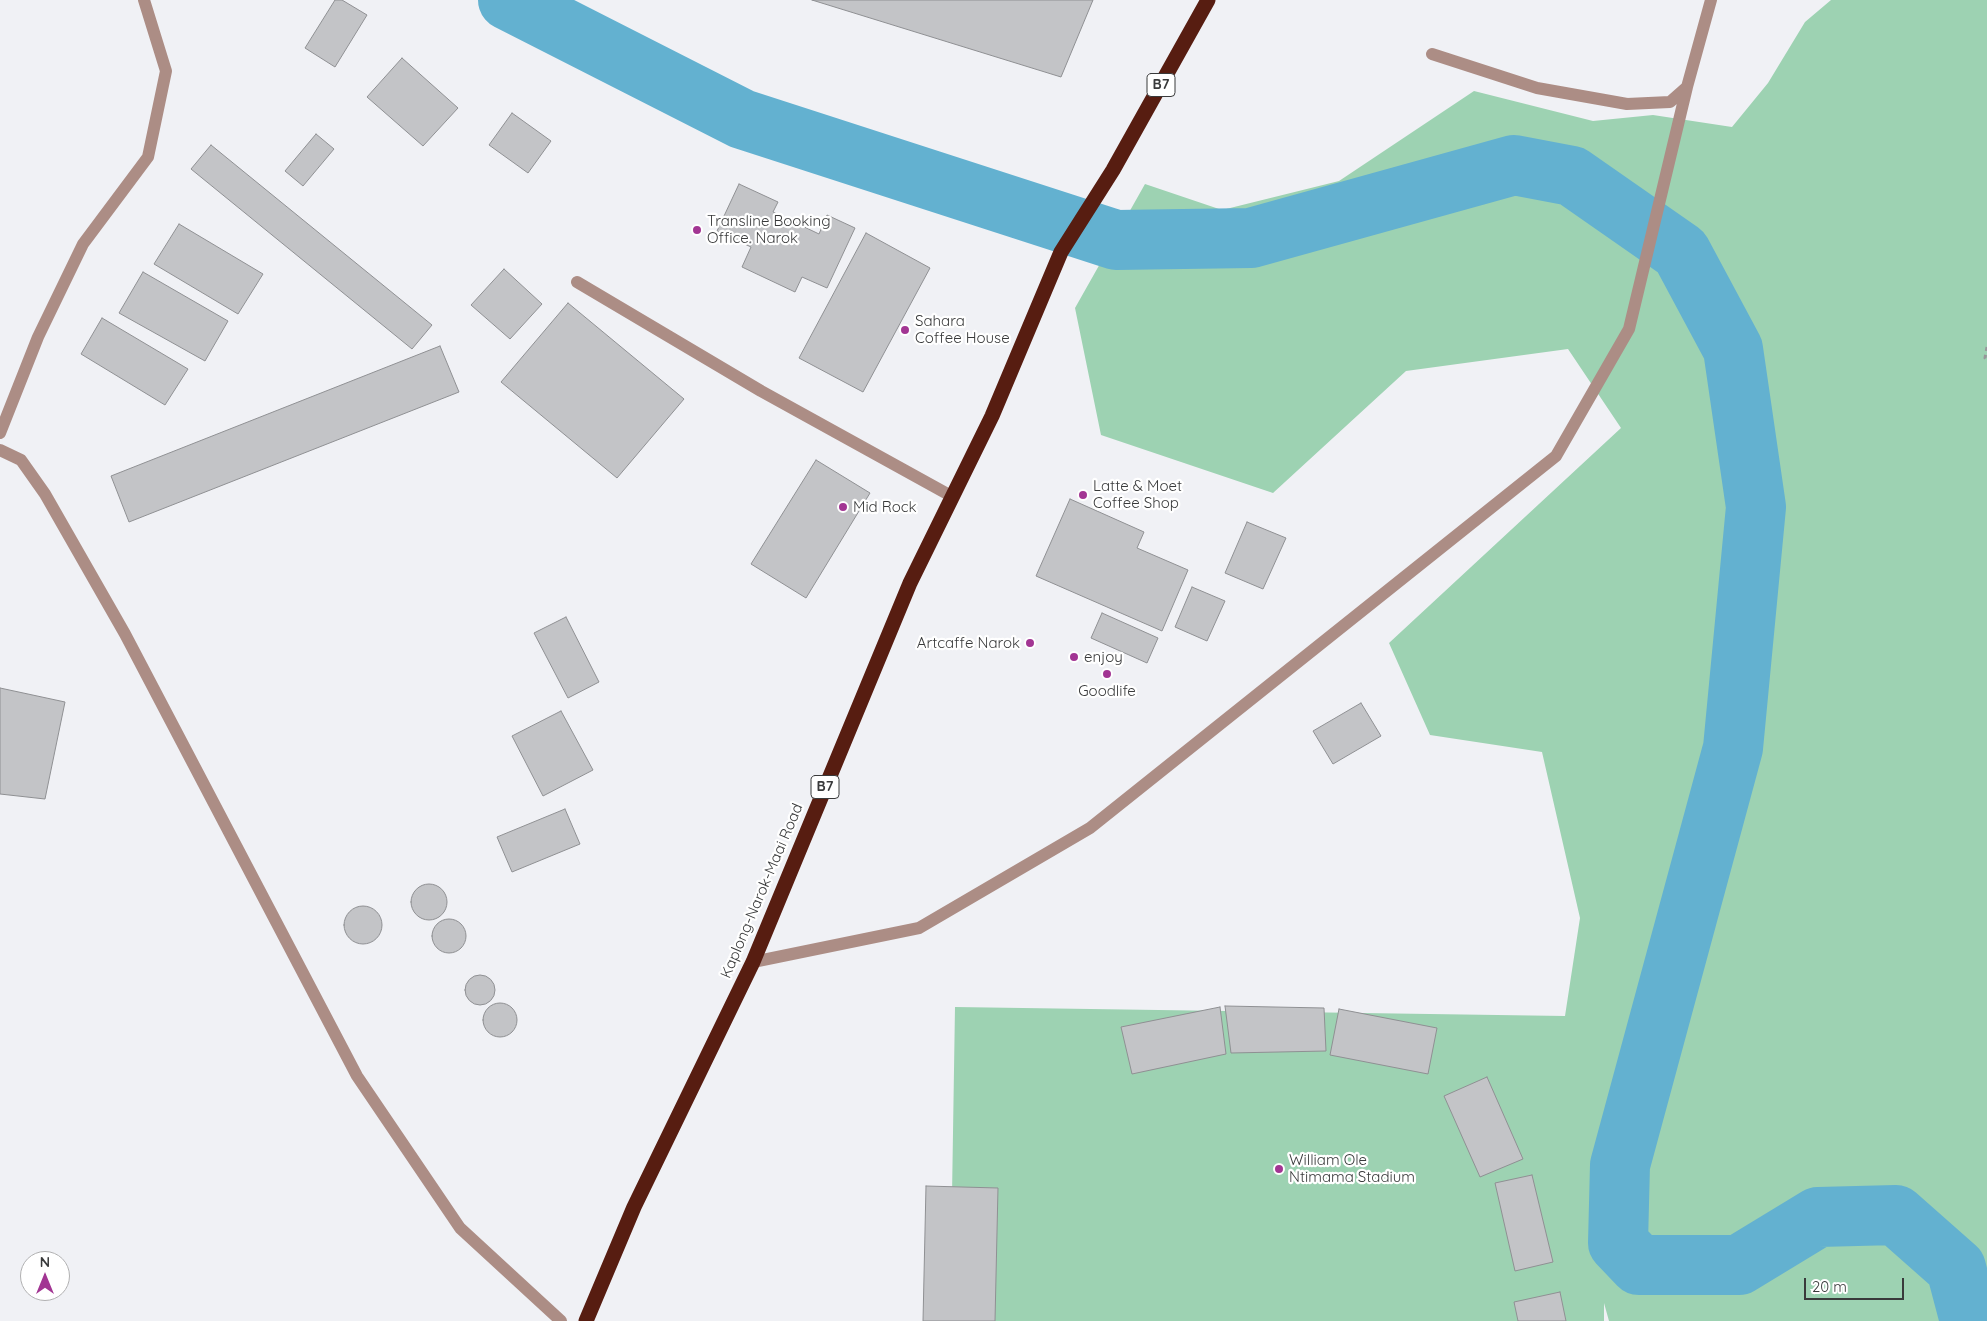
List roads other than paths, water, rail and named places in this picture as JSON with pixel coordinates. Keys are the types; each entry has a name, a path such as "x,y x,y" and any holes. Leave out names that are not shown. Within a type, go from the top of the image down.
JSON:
{"highway":[{"name":"Kaplong-Narok-Maai Road","path":"586,1321 634,1207 753,962 910,583 992,416 1061,252 1113,170 1208,0"}],"street":[{"path":"0,433 38,337 83,244 148,157 166,71 144,0"},
{"path":"753,962 919,928 1090,828 1556,456 1629,329 1711,0"},
{"path":"1432,54 1537,88 1627,104 1670,102 1688,87"},
{"path":"577,282 762,391 953,497"},
{"path":"0,450 21,460 50,502 125,634 357,1076 460,1228 561,1321"}],"waterway":[{"path":"508,0 742,119 1116,240 1251,238 1514,165 1572,176 1681,252 1733,349 1756,507 1733,748 1620,1165 1618,1243 1639,1265 1739,1265 1818,1217 1896,1215 1956,1268 1970,1321"}],"place":[{"name":"Transline Booking Office. Narok","path":"697,230"},
{"name":"Sahara Coffee House","path":"905,330"},
{"name":"Latte & Moet Coffee Shop","path":"1083,495"},
{"name":"Mid Rock","path":"843,507"},
{"name":"Artcaffe Narok","path":"1030,643"},
{"name":"enjoy","path":"1074,657"},
{"name":"Goodlife","path":"1107,674"},
{"name":"William Ole Ntimama Stadium","path":"1279,1169"}]}
